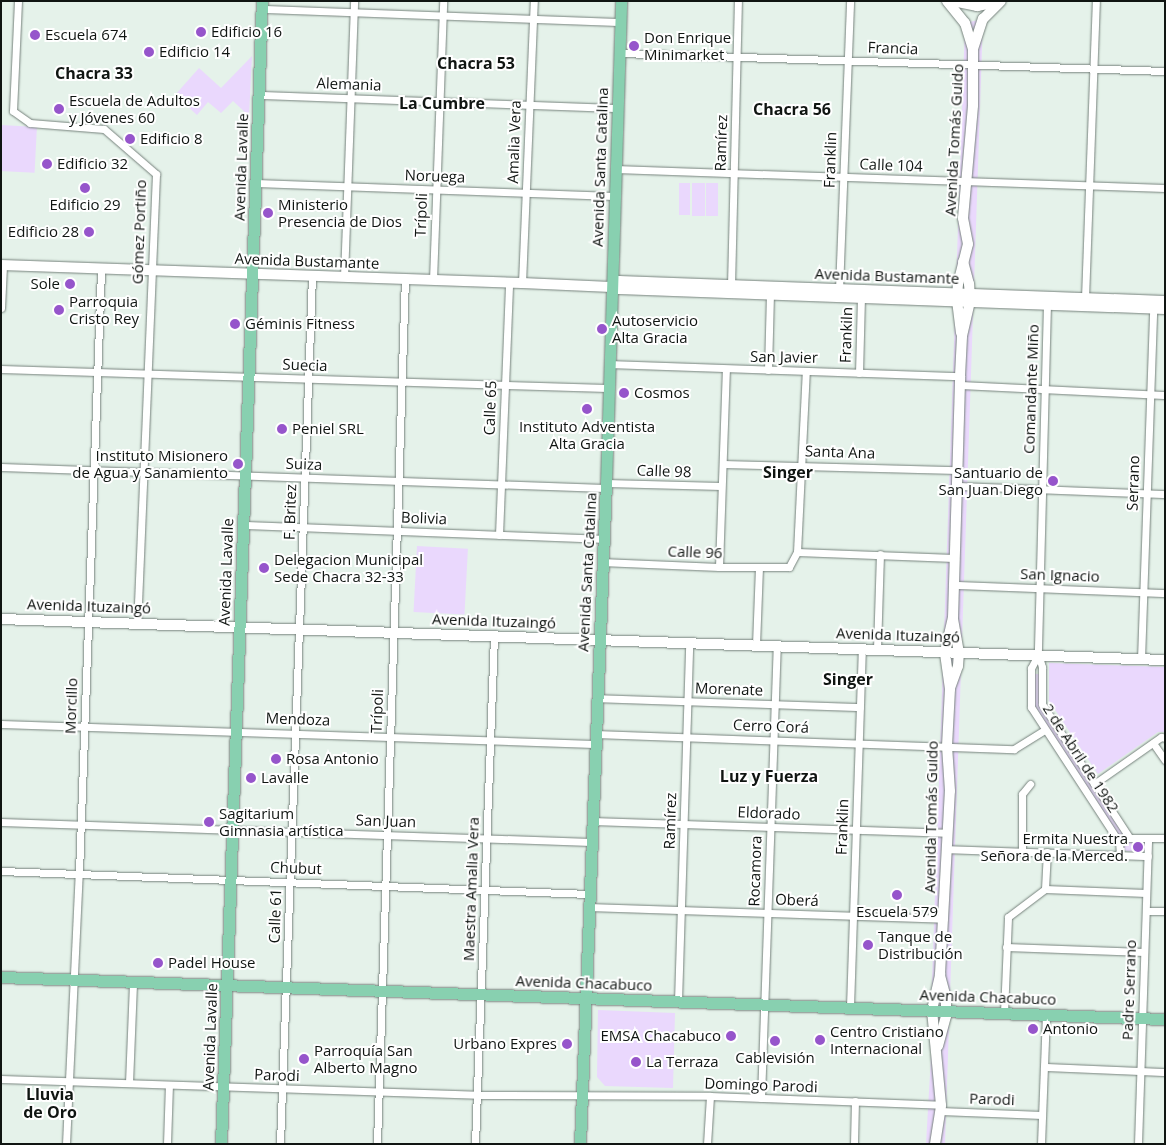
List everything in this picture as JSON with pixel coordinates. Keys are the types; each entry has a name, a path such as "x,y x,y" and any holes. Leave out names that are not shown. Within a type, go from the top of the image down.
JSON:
{"main road":[{"name":"Avenida Santa Catalina","path":"580,1144 601,562 606,485 607,388 621,1"},
{"name":"Avenida Tomás Guido","path":"948,1 965,23 974,49"},
{"name":"Avenida Tomás Guido","path":"953,1 977,6 1001,1"},
{"name":"Avenida Tomás Guido","path":"962,336 958,297 963,262 968,244 963,218 968,181 974,49 983,19 1001,1"},
{"name":"Avenida Lavalle","path":"221,1144 262,5"},
{"name":"Avenida Tomás Guido","path":"935,1144 940,1108 937,1048 932,1010 940,974 944,919 946,833 950,792 947,746 950,689 945,652 953,618 959,381 962,336 970,297 963,262"},
{"name":"Avenida Bustamante","path":"2,265 611,286 619,281 653,286 861,299 970,297 1165,301"},
{"name":"Avenida Bustamante","path":"653,286 731,285 958,297"},
{"name":"Avenida Bustamante","path":"970,297 1047,304 1165,309"},
{"name":"Avenida Ituzaingó","path":"1,618 1165,660"},
{"name":"Avenida Tomás Guido","path":"950,689 958,666 959,653 953,618"},
{"name":"Avenida Tomás Guido","path":"937,1048 946,1022 946,998 940,974"},
{"name":"Avenida Chacabuco","path":"1,977 1165,1019"}],"street":[{"name":"Gómez Portiño","path":"18,1 13,111 30,123 104,129 156,174 136,623"},
{"path":"344,277 354,1"},
{"name":"Trípoli","path":"432,280 443,1"},
{"name":"Amalia Vera","path":"522,283 534,1"},
{"name":"Ramírez","path":"731,285 738,1"},
{"name":"Franklin","path":"839,290 850,1"},
{"path":"1085,298 1096,1"},
{"path":"262,5 354,13 621,22"},
{"name":"Francia","path":"620,53 1165,70"},
{"name":"Alemania","path":"259,95 618,108"},
{"name":"Calle 104","path":"615,168 734,174 843,176 1165,188"},
{"name":"Noruega","path":"256,183 614,196"},
{"path":"1,308 2,265"},
{"name":"Morcillo","path":"66,1144 72,980 81,824 101,269"},
{"name":"F. Britez","path":"299,629 312,276"},
{"name":"Trípoli","path":"377,1144 405,279"},
{"name":"Calle 65","path":"499,535 509,283"},
{"path":"768,370 770,294"},
{"name":"Frankiln","path":"859,372 861,299"},
{"name":"Comandante Miño","path":"1038,655 1047,304"},
{"name":"Serrano","path":"1141,659 1153,308"},
{"name":"San Javier","path":"608,364 859,372 1045,388 1165,395"},
{"name":"Suecia","path":"1,369 607,388"},
{"path":"719,567 726,369"},
{"path":"806,371 797,552 954,558"},
{"name":"Santa Ana","path":"723,464 957,470"},
{"name":"Suiza","path":"1,467 399,481 606,485"},
{"name":"Calle 98","path":"606,485 721,486"},
{"path":"956,486 1165,494"},
{"name":"Bolivia","path":"243,525 603,539"},
{"name":"Calle 96","path":"601,562 719,567 789,567 797,552"},
{"path":"876,649 880,554"},
{"path":"756,645 759,568"},
{"name":"San Ignacio","path":"955,585 1165,593"},
{"name":"Calle 61","path":"280,1144 299,629"},
{"name":"Maestra Amalia Vera","path":"475,1144 494,636"},
{"name":"Ramírez","path":"678,1001 690,643"},
{"name":"Rocamora","path":"761,1098 777,646"},
{"name":"Franklin","path":"850,1007 862,649"},
{"name":"2 de Abril de 1982","path":"1038,655 1031,668 1031,707 1045,730 1123,839"},
{"name":"2 de Abril de 1982","path":"1038,655 1042,667 1042,704 1094,784 1123,839"},
{"name":"Morenate","path":"596,698 860,707"},
{"name":"Mendoza","path":"1,724 490,740 595,739"},
{"name":"Cerro Corá","path":"595,739 687,738 774,740 1014,749 1045,730"},
{"path":"1094,784 1160,737 1165,738"},
{"path":"1153,743 1165,760"},
{"path":"1022,852 1022,794 1030,784"},
{"name":"Eldorado","path":"592,820 946,833"},
{"name":"San Juan","path":"1,822 591,842"},
{"name":"Padre Serrano","path":"1138,1144 1148,838"},
{"path":"1120,855 1123,839 1165,838"},
{"path":"946,849 1148,856"},
{"path":"1045,889 1047,852"},
{"name":"Chubut","path":"1,871 589,894"},
{"path":"1004,1013 1008,917 1045,889 1146,892"},
{"name":"Oberá","path":"588,907 944,919"},
{"path":"1146,911 1165,911"},
{"path":"1006,947 1144,952"},
{"path":"129,1083 133,982"},
{"path":"1041,1144 1046,1014"},
{"path":"1044,1067 1165,1072"},
{"name":"Parodi","path":"1,1079 477,1095 581,1094"},
{"path":"167,1144 169,1085"},
{"name":"Domingo Parodi","path":"581,1094 710,1096 855,1102 940,1108"},
{"path":"708,1144 710,1096"},
{"path":"854,1144 855,1102"},
{"name":"Parodi","path":"940,1108 1042,1115"}],"shaded area":[{"path":"983,19 945,1144 926,1144 932,1039 931,1010 965,23"},
{"path":"252,56 249,116 233,101 221,113 208,102 197,115 175,95 199,68 221,88"},
{"path":"1,125 37,127 35,173 1,171"},
{"path":"679,183 690,183 690,215 679,215"},
{"path":"692,183 705,183 705,216 692,216"},
{"path":"706,183 718,183 718,216 706,216"},
{"path":"417,546 468,549 464,615 414,612"},
{"path":"1049,663 1165,667 1165,732 1158,732 1098,774 1049,701"},
{"path":"1033,674 1039,674 1039,705 1123,834 1119,838 1033,707"},
{"path":"1126,840 1146,841 1148,846 1144,852 1126,851 1122,845"},
{"name":"La Terraza","path":"598,1010 675,1013 673,1088 605,1086 597,1077"}],"place":[{"name":"Edificio 16","path":"201,32"},
{"name":"Escuela 674","path":"35,35"},
{"name":"Don Enrique Minimarket","path":"634,46"},
{"name":"Edificio 14","path":"149,52"},
{"name":"Escuela de Adultos y Jóvenes 60","path":"59,109"},
{"name":"Edificio 8","path":"130,139"},
{"name":"Edificio 32","path":"47,164"},
{"name":"Edificio 29","path":"85,188"},
{"name":"Ministerio Presencia de Dios","path":"268,213"},
{"name":"Edificio 28","path":"89,232"},
{"name":"Sole","path":"70,284"},
{"name":"Parroquia Cristo Rey","path":"59,310"},
{"name":"Géminis Fitness","path":"235,324"},
{"name":"Autoservicio Alta Gracia","path":"602,329"},
{"name":"Cosmos","path":"624,393"},
{"name":"Instituto Adventista Alta Gracia","path":"587,409"},
{"name":"Peniel SRL","path":"282,429"},
{"name":"Instituto Misionero de Agua y Sanamiento","path":"238,464"},
{"name":"Santuario de San Juan Diego","path":"1053,481"},
{"name":"Delegacion Municipal Sede Chacra 32-33","path":"264,568"},
{"name":"Rosa Antonio","path":"276,759"},
{"name":"Lavalle","path":"251,778"},
{"name":"Sagitarium Gimnasia artística","path":"209,822"},
{"name":"Ermita Nuestra Señora de la Merced.","path":"1138,847"},
{"name":"Escuela 579","path":"897,895"},
{"name":"Tanque de Distribución","path":"868,945"},
{"name":"Padel House","path":"158,963"},
{"name":"Antonio","path":"1033,1029"},
{"name":"EMSA Chacabuco","path":"731,1036"},
{"name":"Centro Cristiano Internacional","path":"820,1040"},
{"name":"Cablevisión","path":"775,1041"},
{"name":"Urbano Expres","path":"567,1044"},
{"name":"Parroquía San Alberto Magno","path":"304,1059"},
{"name":"La Terraza","path":"636,1062"}],"district":[{"name":"Chacra 53","path":"476,63"},
{"name":"Chacra 33","path":"94,73"},
{"name":"La Cumbre","path":"442,103"},
{"name":"Chacra 56","path":"792,109"},
{"name":"Singer","path":"788,472"},
{"name":"Singer","path":"848,679"},
{"name":"Luz y Fuerza","path":"769,776"},
{"name":"Lluvia de Oro","path":"50,1103"}]}
